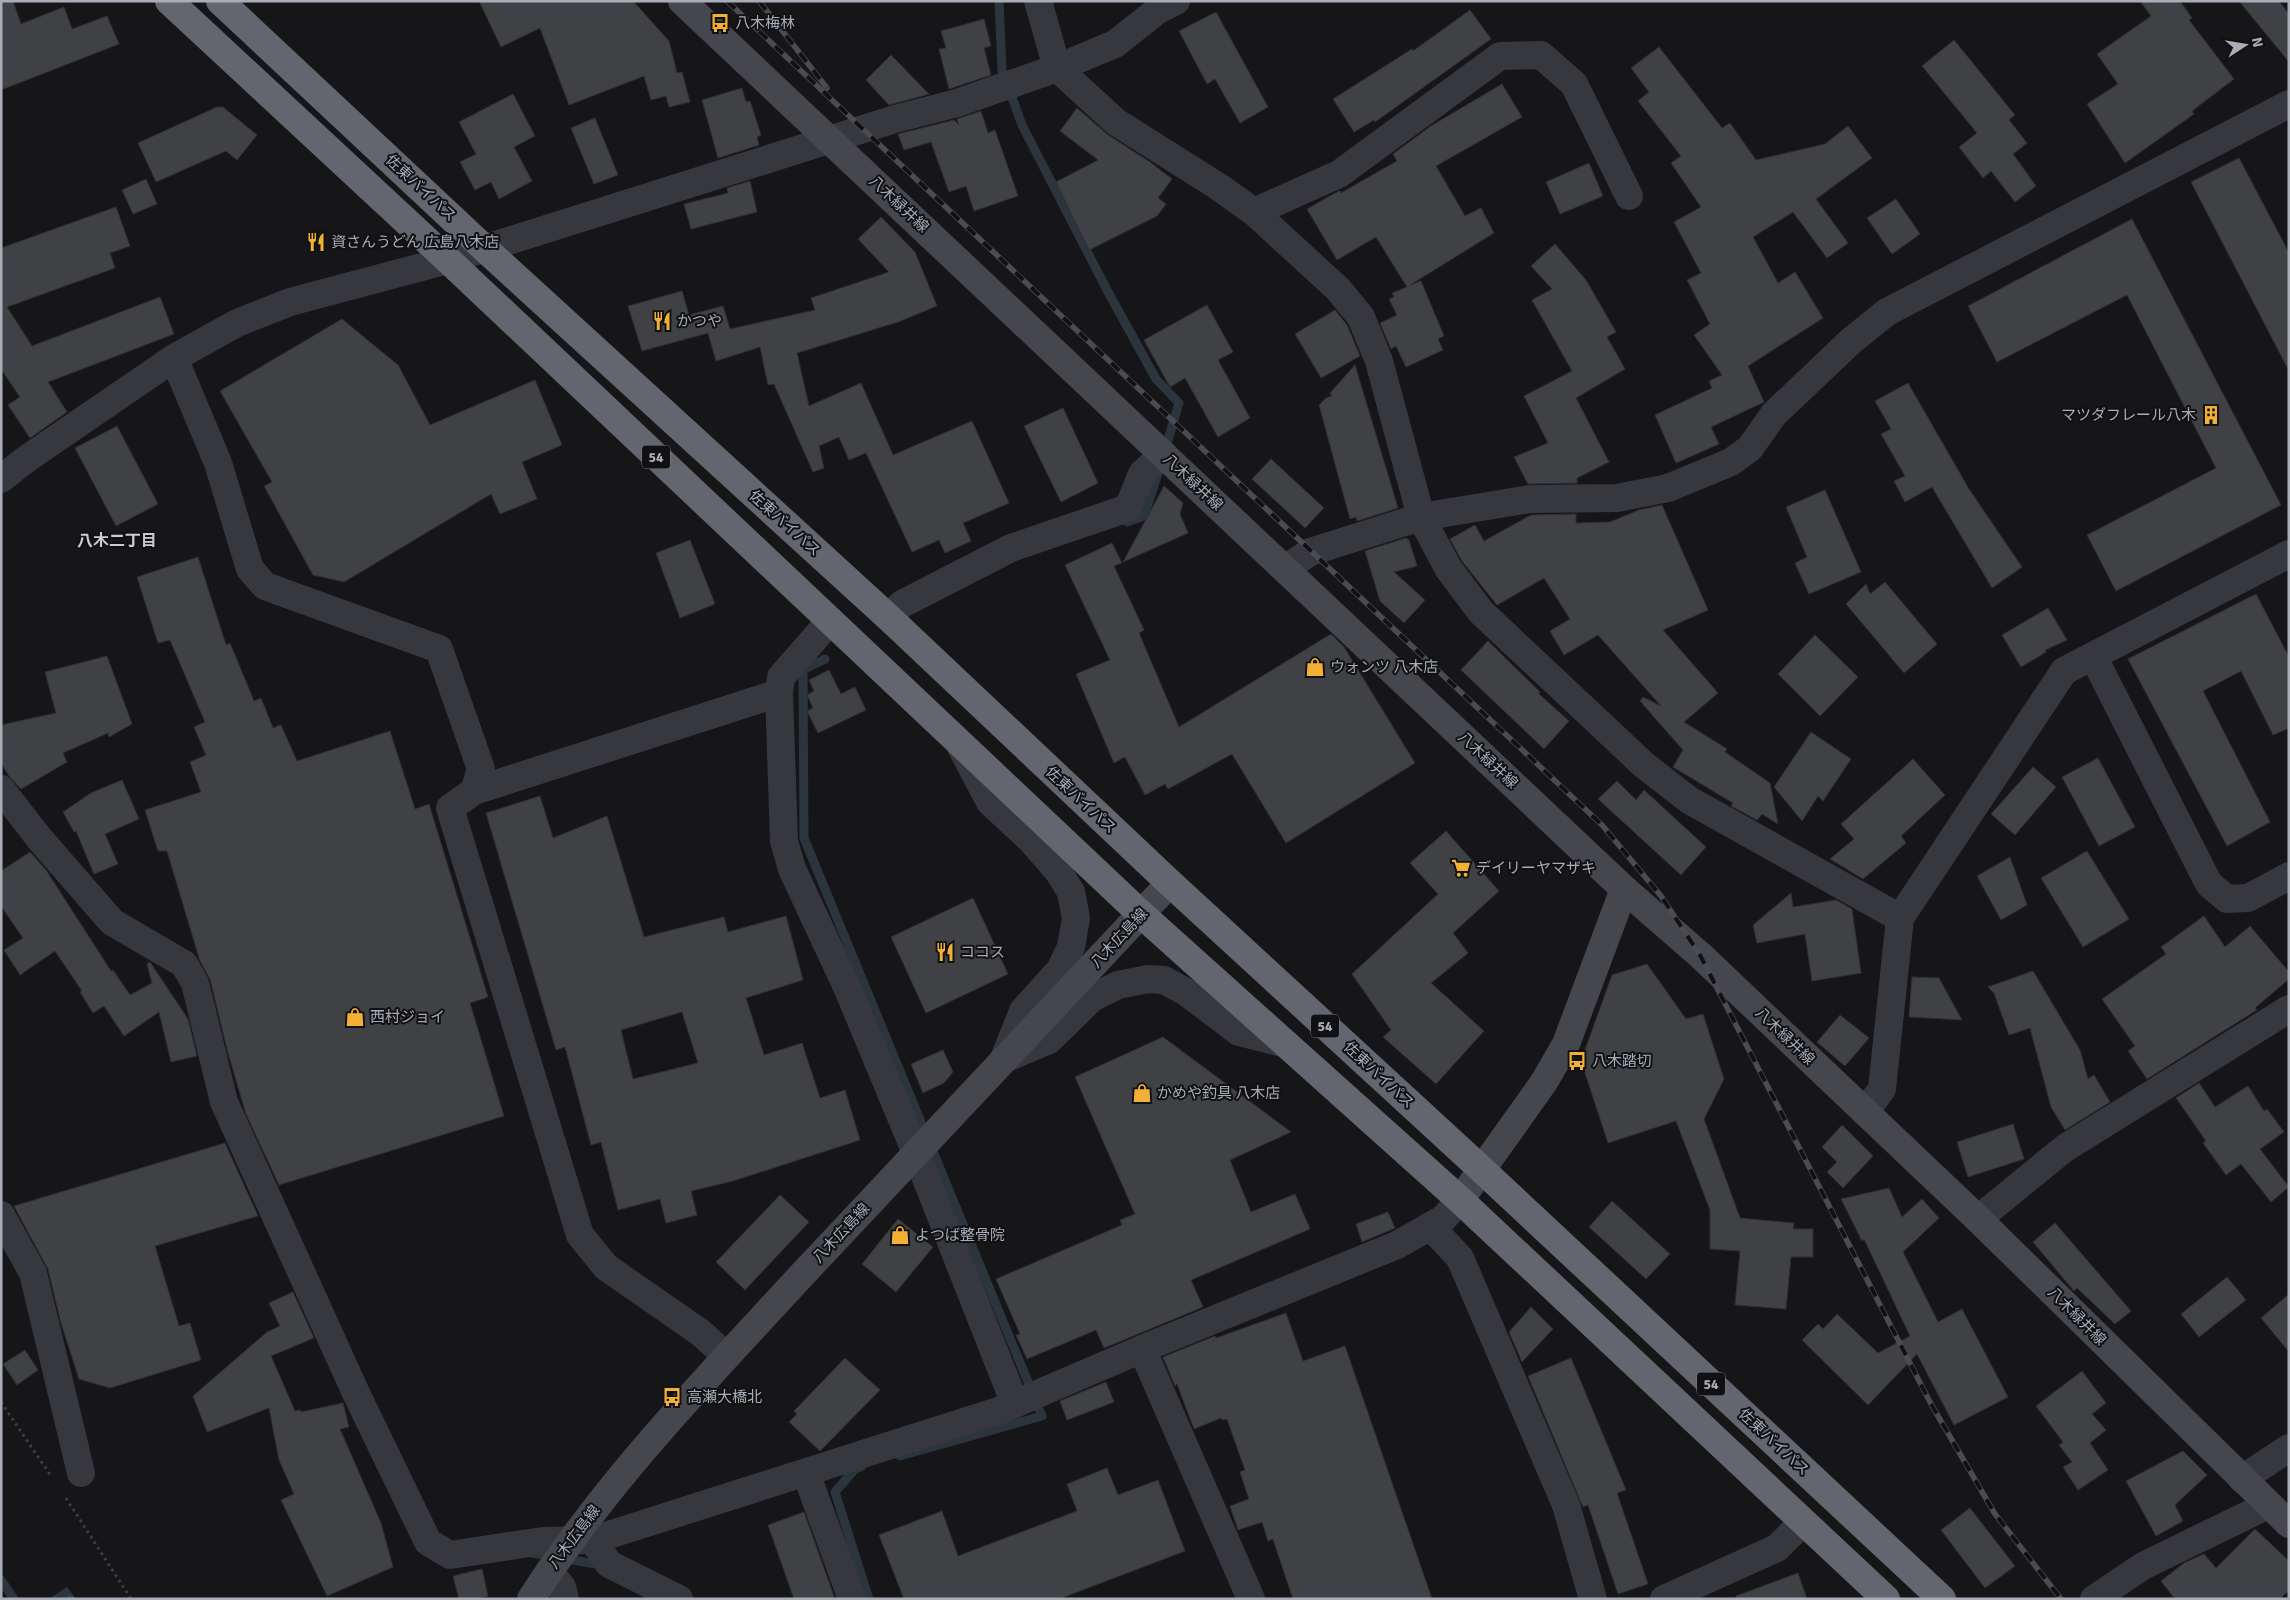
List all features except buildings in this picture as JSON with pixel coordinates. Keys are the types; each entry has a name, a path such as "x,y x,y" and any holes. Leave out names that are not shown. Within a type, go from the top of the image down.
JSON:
{"highway":[{"name":"54","path":"169,1 448,260 1141,914 1460,1200 1886,1599"},
{"name":"佐東バイパス","path":"220,1 484,248 888,617 1170,884 1480,1168 1942,1599"}],"main road":[{"name":"八木緑井線","path":"682,1 1624,889 1700,955 1978,1219 2289,1524"},
{"name":"八木広島線","path":"531,1599 549,1571 581,1541 642,1450 726,1356 1170,884"},
{"path":"1460,1200 1480,1168 1544,1082 1566,1044 1624,889"}],"street":[{"path":"1038,1 1057,68 1116,122 1254,212 1338,289 1361,317 1379,361 1421,517 1448,568 1481,612 1644,765 1689,800 1900,918"},
{"path":"1,479 25,460 174,358 237,323 290,302 448,260 895,119 957,103 1057,68 1115,44 1158,10 1176,1"},
{"path":"1254,212 1339,174 1500,56 1541,55 1574,84 1629,196"},
{"path":"1285,568 1310,552 1421,517 1530,499 1617,498 1668,488 1731,462 1750,448 1774,414 1852,341 1887,312 2289,104"},
{"path":"174,358 218,463 250,569 265,586 439,649 481,769 474,792"},
{"path":"888,617 902,604 1011,548 1128,508 1142,474 1163,454"},
{"path":"1865,1112 1882,1088 1900,918 2064,672 2289,554"},
{"path":"830,621 781,677 779,693 784,841 792,869 847,987 916,1153 1015,1404"},
{"path":"2093,656 2209,884 2228,899 2248,898 2289,876"},
{"path":"726,1356 701,1333 606,1267 580,1234 450,808 474,792 779,693"},
{"path":"958,742 990,802 1032,841 1058,870 1071,892 1076,918 1071,946 1060,970 1023,1012 1004,1059"},
{"path":"1,788 39,838 112,922 184,964 195,983 224,1102 352,1384 428,1542 450,1555 543,1541 581,1541 806,1473 1015,1404 1142,1349 1397,1245 1443,1219 1460,1200"},
{"path":"1004,1059 1049,1040 1092,998 1118,985 1148,979 1164,980 1186,992 1239,1032 1286,1044"},
{"path":"1978,1219 2065,1148 2289,1009"},
{"path":"1,1215 33,1273 81,1473"},
{"path":"1430,1226 1460,1258 1566,1505 1592,1599"},
{"path":"1142,1349 1251,1599"},
{"path":"2242,1479 2289,1448"},
{"path":"806,1473 852,1599"},
{"path":"2094,1599 2143,1566 2268,1505"},
{"path":"1664,1599 1777,1548 1803,1522"},
{"path":"581,1541 609,1564 679,1599"},
{"path":"549,1571 562,1587 565,1599"}],"path":[{"path":"1,1402 52,1478"},
{"path":"62,1494 132,1599"}],"water":[{"path":"67,1587 76,1599 49,1599"}],"waterway":[{"path":"999,1 1002,70 1022,125 1108,292 1156,379 1179,403 1165,450"},
{"path":"1127,522 1144,516 1159,470"},
{"path":"825,659 803,670 804,838 1042,1416 900,1456"},
{"path":"861,1467 855,1469 835,1492 869,1599"},
{"path":"531,1553 602,1565"},
{"path":"1,1580 14,1599"}],"railway":[{"path":"727,1 1602,825 1661,896 1700,955 1931,1404 1995,1514 2061,1599"},
{"path":"759,1 827,88"}],"place":[{"name":"八木梅林","path":"720,23"},
{"name":"資さんうどん 広島八木店","path":"316,242"},
{"name":"かつや","path":"662,321"},
{"name":"マツダフレール八木","path":"2211,415"},
{"name":"ウォンツ 八木店","path":"1315,667"},
{"name":"デイリーヤマザキ","path":"1461,868"},
{"name":"ココス","path":"945,952"},
{"name":"西村ジョイ","path":"355,1017"},
{"name":"八木踏切","path":"1577,1061"},
{"name":"かめや釣具 八木店","path":"1142,1093"},
{"name":"よつば整骨院","path":"900,1235"},
{"name":"高瀬大橋北","path":"672,1397"}],"district":[{"name":"八木二丁目","path":"117,541"}]}
